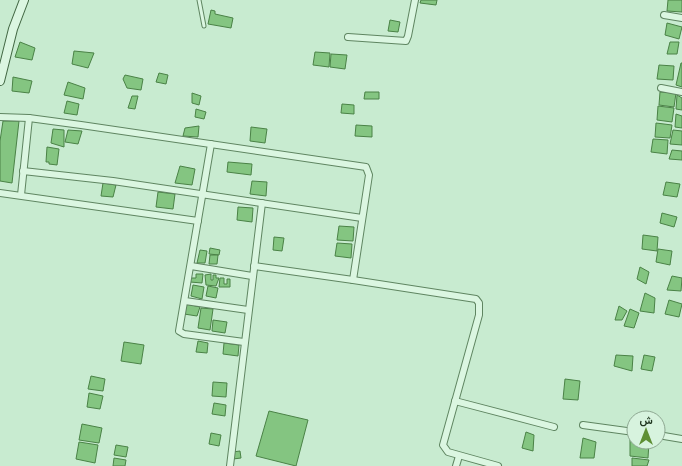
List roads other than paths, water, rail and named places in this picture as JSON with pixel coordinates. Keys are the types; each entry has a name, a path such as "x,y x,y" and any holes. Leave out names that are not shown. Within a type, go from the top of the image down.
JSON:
{"street":[{"path":"0,81 13,30 24,0"},
{"path":"348,37 406,41 415,0"},
{"path":"664,14 682,18"},
{"path":"661,88 682,92"},
{"path":"0,117 29,118 366,167 369,174 353,280"},
{"path":"21,195 29,118"},
{"path":"211,144 179,331 181,333 244,342"},
{"path":"23,171 113,181 362,218"},
{"path":"0,193 198,221"},
{"path":"230,466 262,203"},
{"path":"190,266 252,276"},
{"path":"254,266 476,299 479,303 479,315 443,445 448,452 498,466"},
{"path":"184,301 248,310"},
{"path":"455,401 554,427"},
{"path":"583,425 626,431"},
{"path":"666,436 682,439"},
{"path":"456,466 459,456"}],"lane":[{"path":"199,0 204,26"}]}
